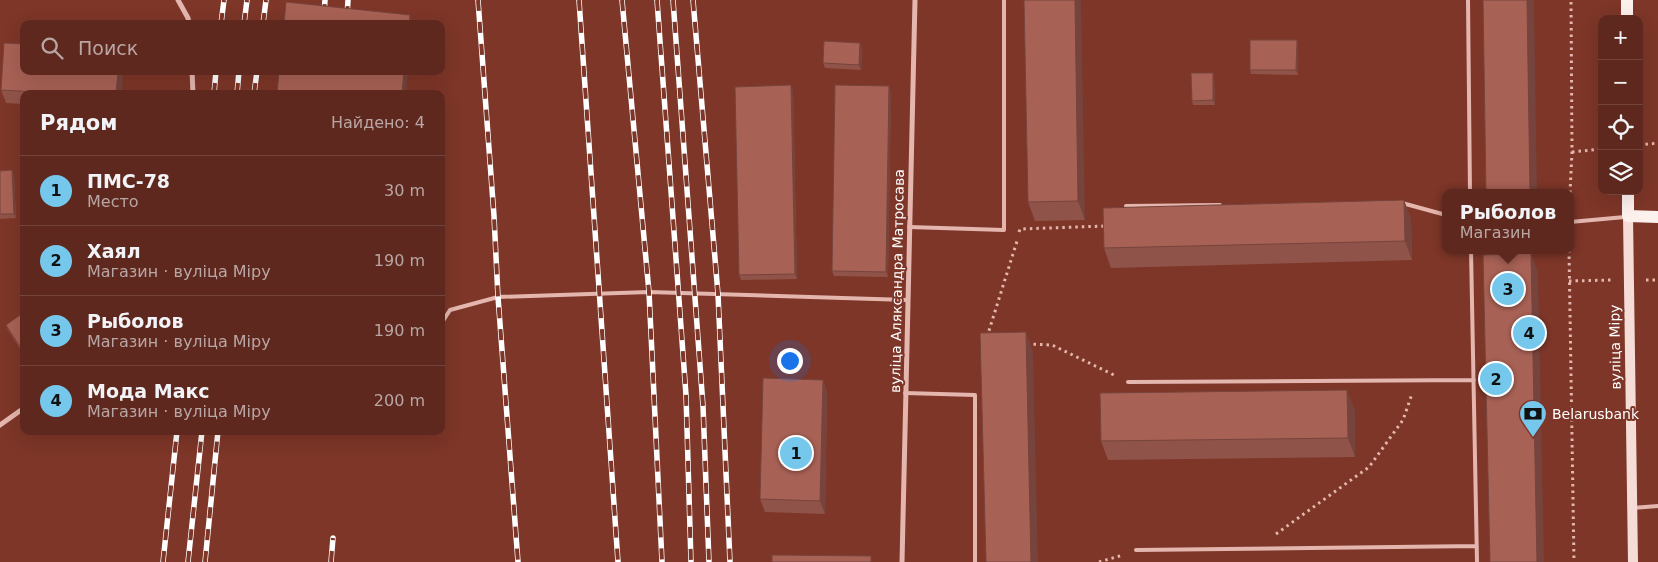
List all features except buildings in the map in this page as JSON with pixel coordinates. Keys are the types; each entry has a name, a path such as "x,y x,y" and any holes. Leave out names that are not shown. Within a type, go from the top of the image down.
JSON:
{"main road":[{"path":"1627,0 1627,15"},
{"name":"вуліца Міру","path":"1628,195 1628,216"},
{"path":"1628,216 1658,217"}],"street":[{"path":"178,0 188,20"},
{"name":"вуліца Аляксандра Матросава","path":"902,562 915,0"},
{"path":"192,75 193,90"},
{"name":"вуліца Міру","path":"1628,216 1633,562"},
{"path":"0,426 20,411"}],"lane":[{"path":"909,227 1004,230 1004,0"},
{"path":"1468,0 1470,189"},
{"path":"1396,203 1406,202 1442,214"},
{"path":"1126,206 1226,205"},
{"path":"1574,222 1628,216"},
{"path":"1471,254 1477,562"},
{"path":"445,318 450,310 498,296 649,292 907,300"},
{"path":"1128,382 1474,380"},
{"path":"905,393 975,395 974,562"},
{"path":"1632,508 1658,506"},
{"path":"1136,550 1477,546"}],"path":[{"path":"1570,189 1572,152 1571,0"},
{"path":"1643,144 1658,143"},
{"path":"1572,152 1598,149"},
{"path":"985,344 1020,229 1106,226"},
{"path":"1569,254 1574,562"},
{"path":"1023,344 1052,345 1128,382"},
{"path":"1255,549 1369,467 1403,420 1417,381"},
{"path":"1099,562 1136,550"}],"railway":[{"path":"222,20 224,0"},
{"path":"244,20 247,0"},
{"path":"264,20 266,0"},
{"path":"324,15 325,0"},
{"path":"347,17 348,0"},
{"path":"478,0 518,562"},
{"path":"579,0 618,562"},
{"path":"622,0 649,292 662,562"},
{"path":"657,0 686,395 691,562"},
{"path":"673,0 703,406 709,562"},
{"path":"693,0 718,294 730,562"},
{"path":"214,90 216,75"},
{"path":"237,90 239,75"},
{"path":"255,90 256,75"},
{"path":"163,562 177,435"},
{"path":"188,562 202,435"},
{"path":"205,562 218,435"},
{"path":"331,562 333,538"}],"place":[{"name":"Рыболов","path":"1508,289"},
{"name":"Мода Макс","path":"1529,333"},
{"name":"Хаял","path":"1496,379"},
{"name":"Belarusbank","path":"1533,438"},
{"name":"ПМС-78","path":"796,453"}]}
